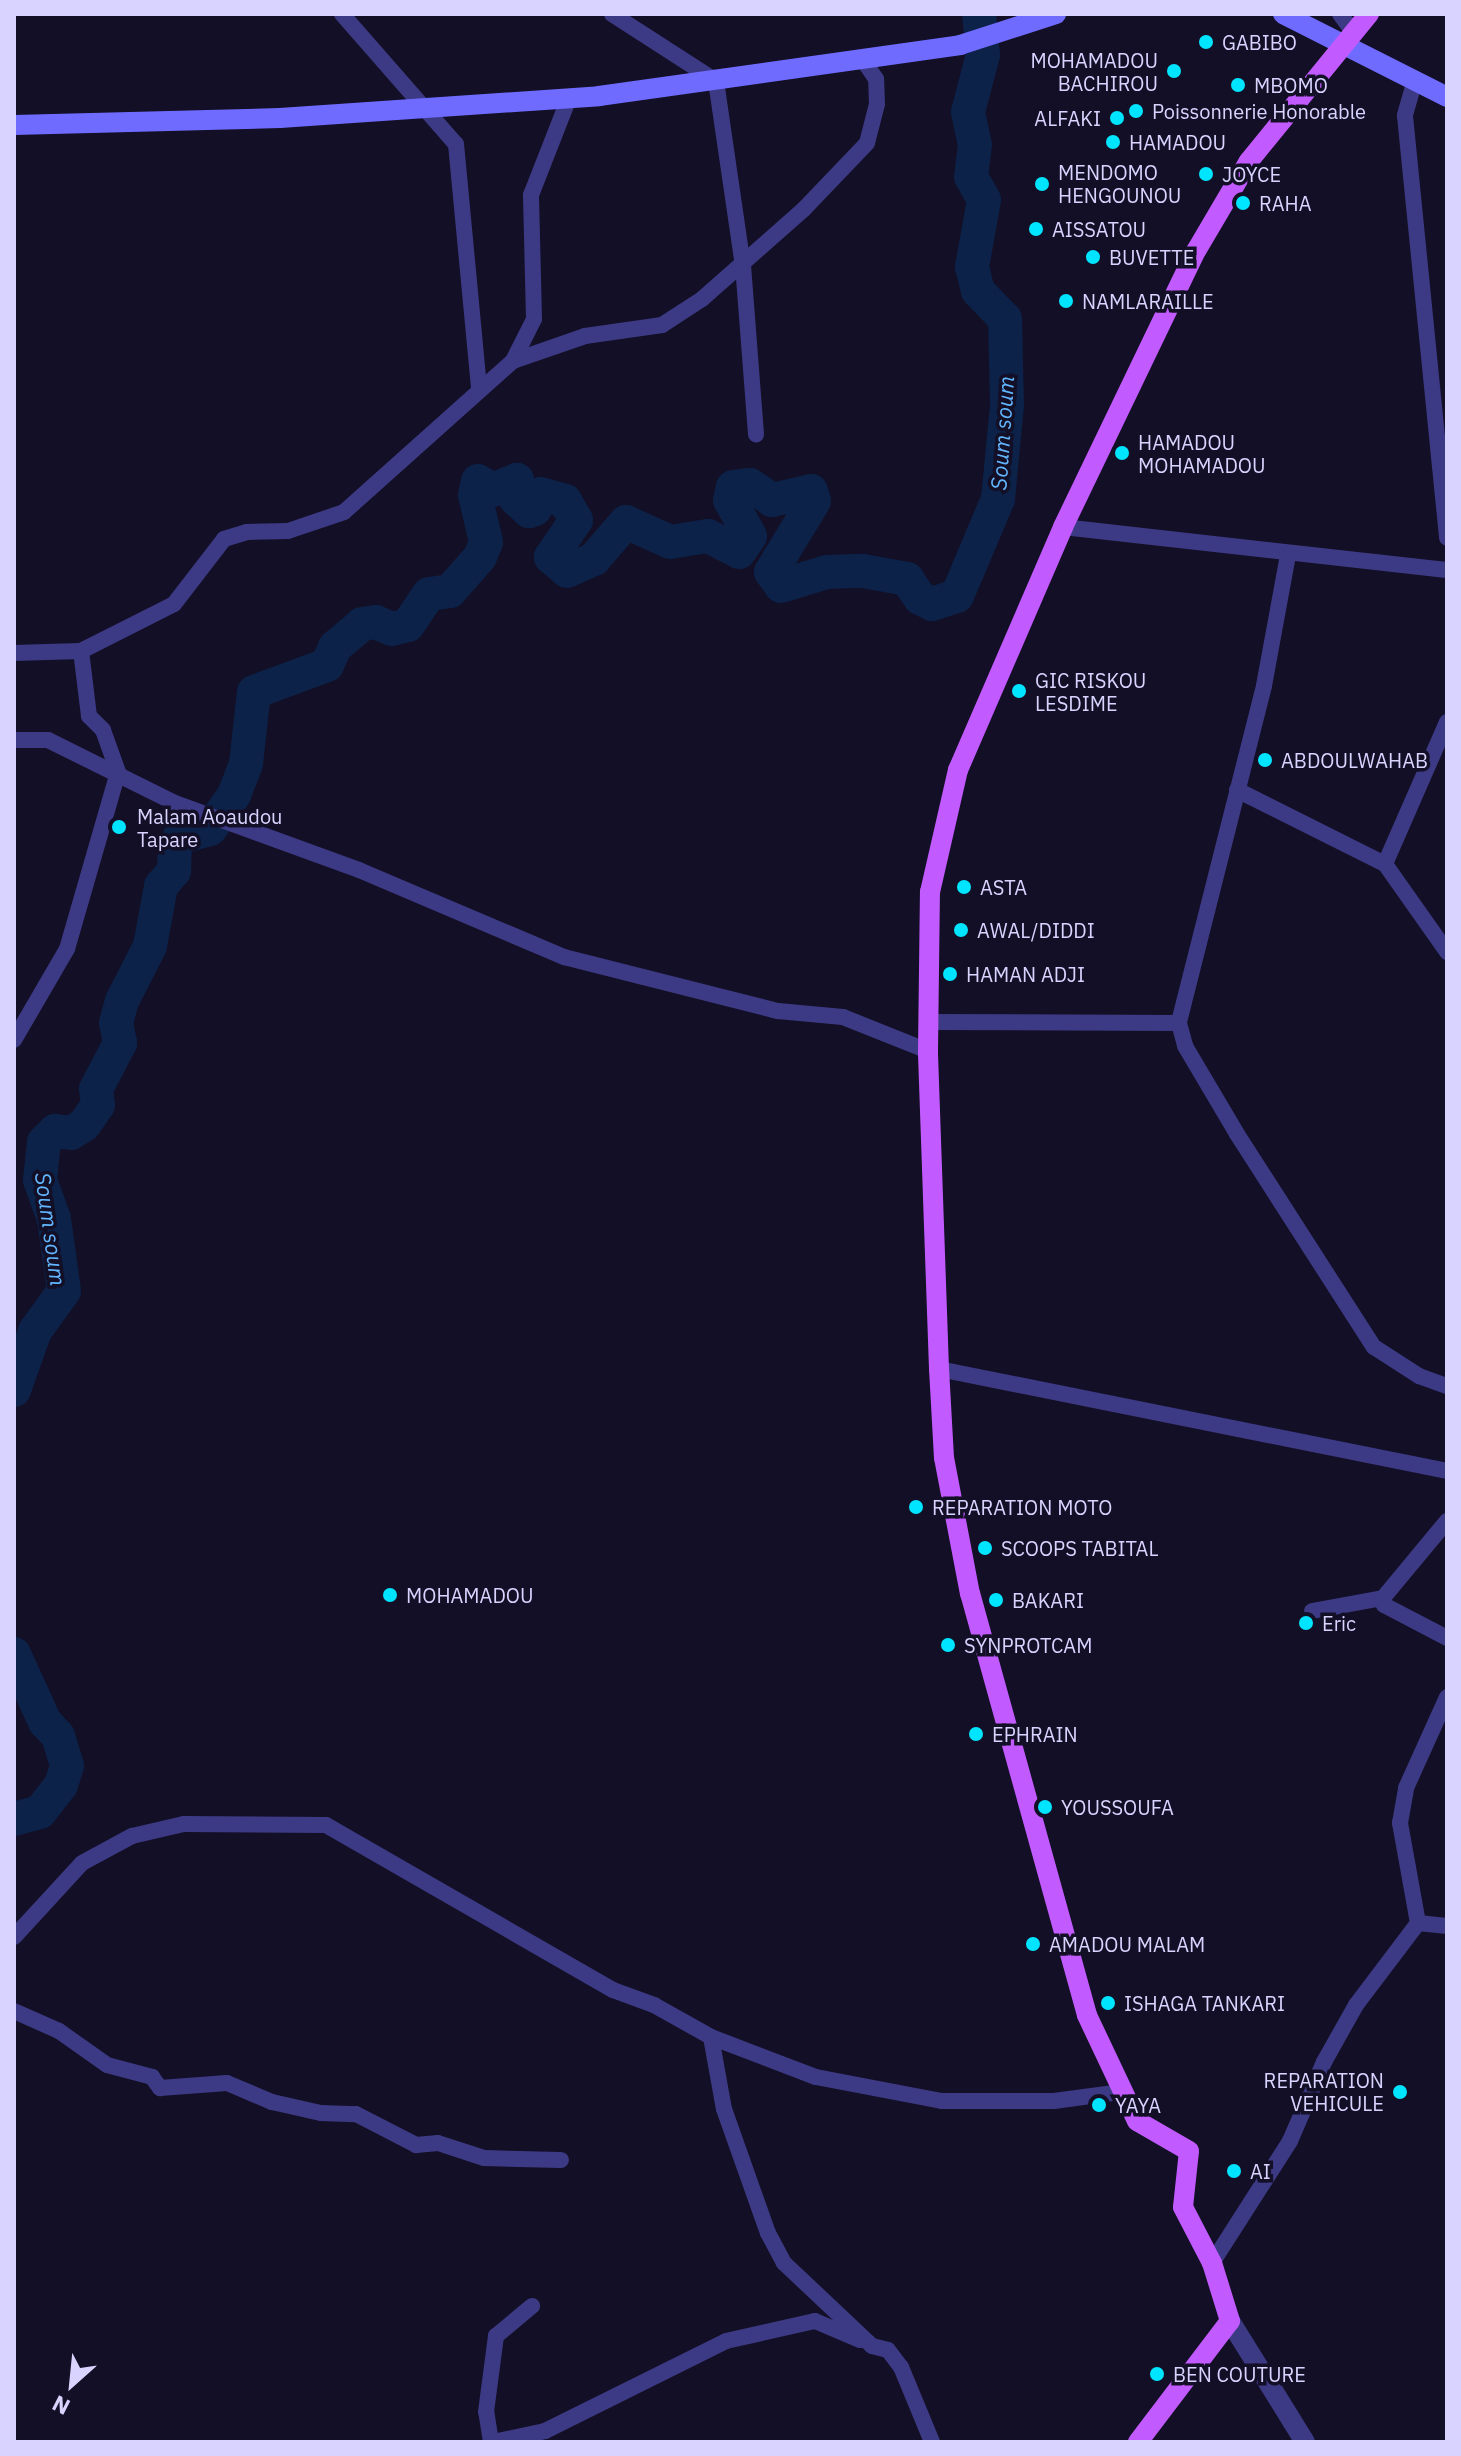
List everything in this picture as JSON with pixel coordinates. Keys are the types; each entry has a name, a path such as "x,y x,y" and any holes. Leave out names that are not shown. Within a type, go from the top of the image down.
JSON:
{"main road":[{"path":"14,125 428,109 569,98 864,61 960,45 1056,14"},
{"path":"1283,14 1349,38 1447,97"},
{"path":"1138,2442 1230,2321 1212,2263 1183,2207 1189,2151 1137,2121 1087,2015 970,1594 944,1458 928,1051 930,892 958,770 1063,527 1196,251 1249,161 1369,14"}],"street":[{"path":"342,14 456,144 479,389"},
{"path":"612,14 716,81 743,265 756,435"},
{"path":"1340,14 1349,38"},
{"path":"14,653 81,651 174,604 224,539 247,532 288,531 344,512 457,416 479,389 513,361 585,336 662,325 743,265 867,143 877,104 876,79 864,61"},
{"path":"1415,80 1405,116 1447,538"},
{"path":"513,361 534,319 531,195 569,98"},
{"path":"1063,527 1288,555 1447,570"},
{"path":"1288,555 1264,686 1179,1023 1185,1046 1237,1134 1374,1347 1419,1376 1447,1386"},
{"path":"14,1040 67,949 118,772 103,730 89,716 81,651"},
{"path":"1385,864 1447,722"},
{"path":"14,740 48,740 118,772 175,803 359,870 564,957 778,1011 843,1017 928,1051"},
{"path":"1237,790 1385,864 1447,952"},
{"path":"928,1022 1179,1023"},
{"path":"939,1369 1447,1471"},
{"path":"1312,1611 1383,1598 1447,1521"},
{"path":"1383,1598 1384,1605 1447,1638"},
{"path":"1212,2263 1290,2141 1356,2005 1418,1923 1400,1823 1406,1788 1447,1697"},
{"path":"14,1937 82,1863 132,1836 184,1824 326,1825 613,1990 654,2005 711,2037 816,2077 942,2101 1054,2101 1121,2092"},
{"path":"1418,1923 1447,1926"},
{"path":"14,2011 59,2031 107,2065 152,2077 160,2088 227,2083 272,2102 321,2113 356,2114 416,2145 438,2143 484,2158 561,2160"},
{"path":"711,2037 724,2109 768,2233 784,2263 872,2346"},
{"path":"532,2306 496,2336 486,2412 492,2442 545,2431 726,2341 815,2321 888,2350 901,2367 932,2442"},
{"path":"1230,2321 1305,2442"}],"waterway":[{"name":"Soum soum","path":"14,1390 35,1331 64,1291 54,1219 40,1180 44,1142 55,1131 71,1133 84,1125 98,1105 96,1089 120,1043 116,1023 122,1001 150,946 161,886 174,871 175,844 180,837 210,829 234,795 246,764 254,692 327,665 335,647 362,624 376,622 392,629 408,625 429,594 450,591 480,557 486,542 475,495 478,481 493,490 517,480 516,499 529,511 535,509 541,494 565,501 576,520 551,557 567,571 594,559 626,522 670,542 708,536 739,552 750,536 730,500 733,487 750,485 772,500 811,491 814,501 771,572 781,586 827,572 863,571 907,579 920,598 932,604 957,596 998,499 1007,405 1005,319 978,291 972,267 984,200 971,177 975,145 968,112 983,55 979,14"},
{"name":"Soum soum","path":"14,1654 45,1722 58,1736 67,1766 61,1785 40,1812 14,1819"}],"place":[{"name":"GABIBO","path":"1206,42"},
{"name":"MOHAMADOU BACHIROU","path":"1174,71"},
{"name":"MBOMO","path":"1238,85"},
{"name":"Poissonnerie Honorable","path":"1136,111"},
{"name":"ALFAKI","path":"1117,118"},
{"name":"HAMADOU","path":"1113,142"},
{"name":"JOYCE","path":"1206,174"},
{"name":"MENDOMO HENGOUNOU","path":"1042,184"},
{"name":"RAHA","path":"1243,203"},
{"name":"AISSATOU","path":"1036,229"},
{"name":"BUVETTE","path":"1093,257"},
{"name":"NAMLARAILLE","path":"1066,301"},
{"name":"HAMADOU MOHAMADOU","path":"1122,453"},
{"name":"GIC RISKOU LESDIME","path":"1019,691"},
{"name":"ABDOULWAHAB","path":"1265,760"},
{"name":"Malam Aoaudou Tapare","path":"119,827"},
{"name":"ASTA","path":"964,887"},
{"name":"AWAL/DIDDI","path":"961,930"},
{"name":"HAMAN ADJI","path":"950,974"},
{"name":"REPARATION MOTO","path":"916,1507"},
{"name":"SCOOPS TABITAL","path":"985,1548"},
{"name":"MOHAMADOU","path":"390,1595"},
{"name":"BAKARI","path":"996,1600"},
{"name":"Eric","path":"1306,1623"},
{"name":"SYNPROTCAM","path":"948,1645"},
{"name":"EPHRAIN","path":"976,1734"},
{"name":"YOUSSOUFA","path":"1045,1807"},
{"name":"AMADOU MALAM","path":"1033,1944"},
{"name":"ISHAGA TANKARI","path":"1108,2003"},
{"name":"REPARATION VEHICULE","path":"1400,2092"},
{"name":"YAYA","path":"1099,2105"},
{"name":"AI","path":"1234,2171"},
{"name":"BEN COUTURE","path":"1157,2374"}]}
